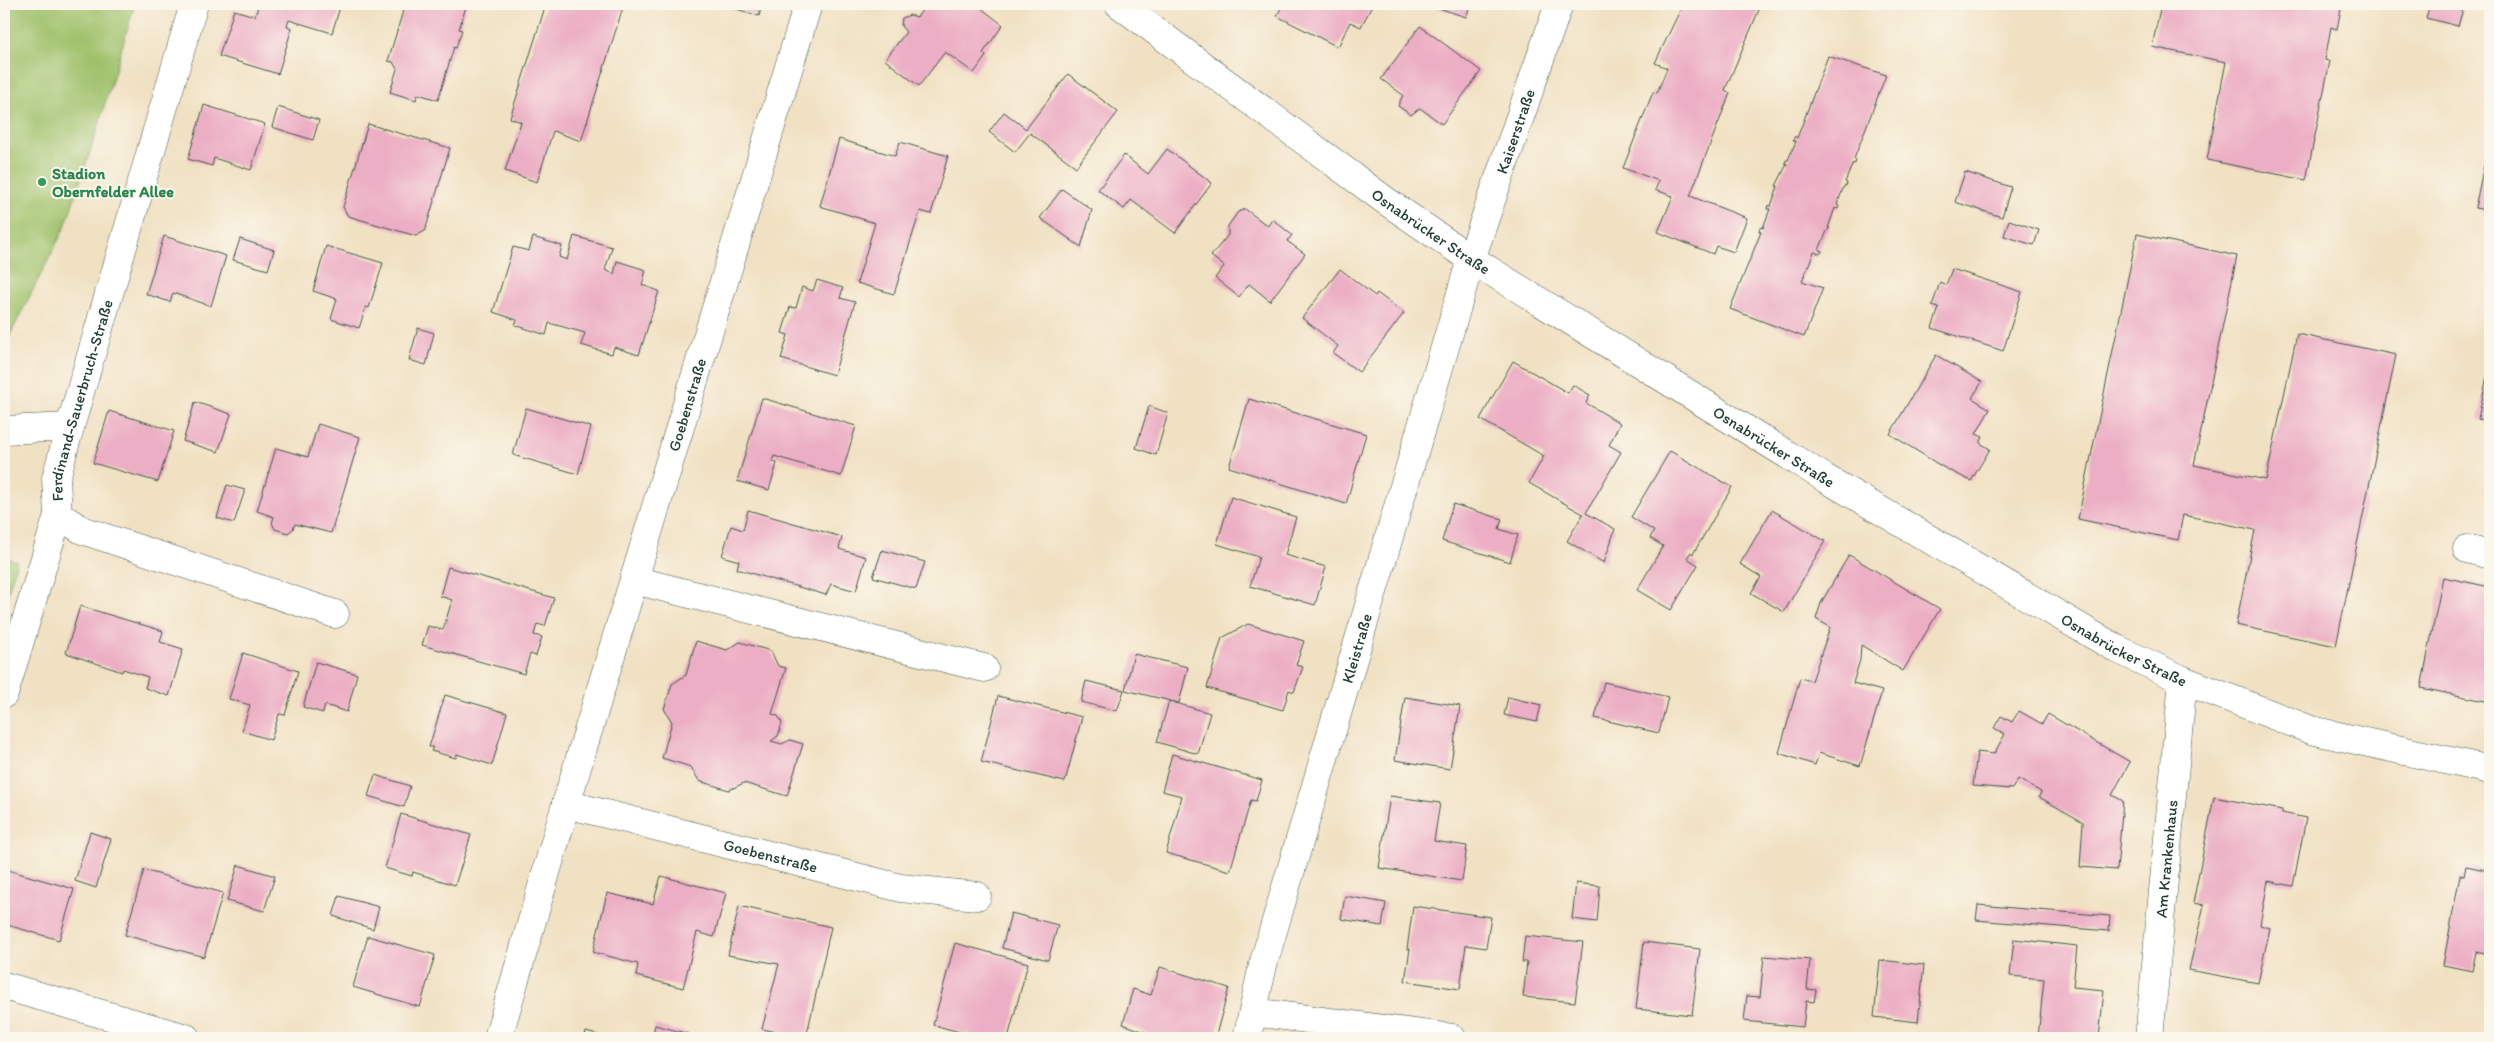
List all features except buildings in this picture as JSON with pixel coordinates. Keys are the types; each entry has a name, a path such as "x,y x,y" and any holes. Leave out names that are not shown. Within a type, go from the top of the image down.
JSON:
{"street":[{"name":"Ferdinand-Sauerbruch-Straße","path":"194,4 56,478 58,515 82,530 335,614"},
{"name":"Goebenstraße","path":"498,1038 566,804 808,4"},
{"name":"Osnabrücker Straße","path":"1119,4 1386,201 1471,259 1825,478 2117,649 2183,680 2311,730 2490,770"},
{"name":"Kaiserstraße","path":"1471,259 1560,4"},
{"name":"Kleistraße","path":"1247,1038 1263,964 1471,259"},
{"path":"4,430 70,427"},
{"path":"4,694 58,515"},
{"path":"634,580 984,668"},
{"name":"Am Krankenhaus","path":"2149,1038 2183,680"},
{"name":"Goebenstraße","path":"566,804 900,888 977,896"},
{"path":"4,986 186,1038"},
{"path":"1253,1012 1452,1038"}],"green space":[{"name":"Stadion Obernfelder Allee","path":"4,4 135,4 95,137 65,227 4,347"},
{"path":"4,557 17,561 4,606"}],"place":[{"name":"Stadion Obernfelder Allee","path":"42,182"}]}
